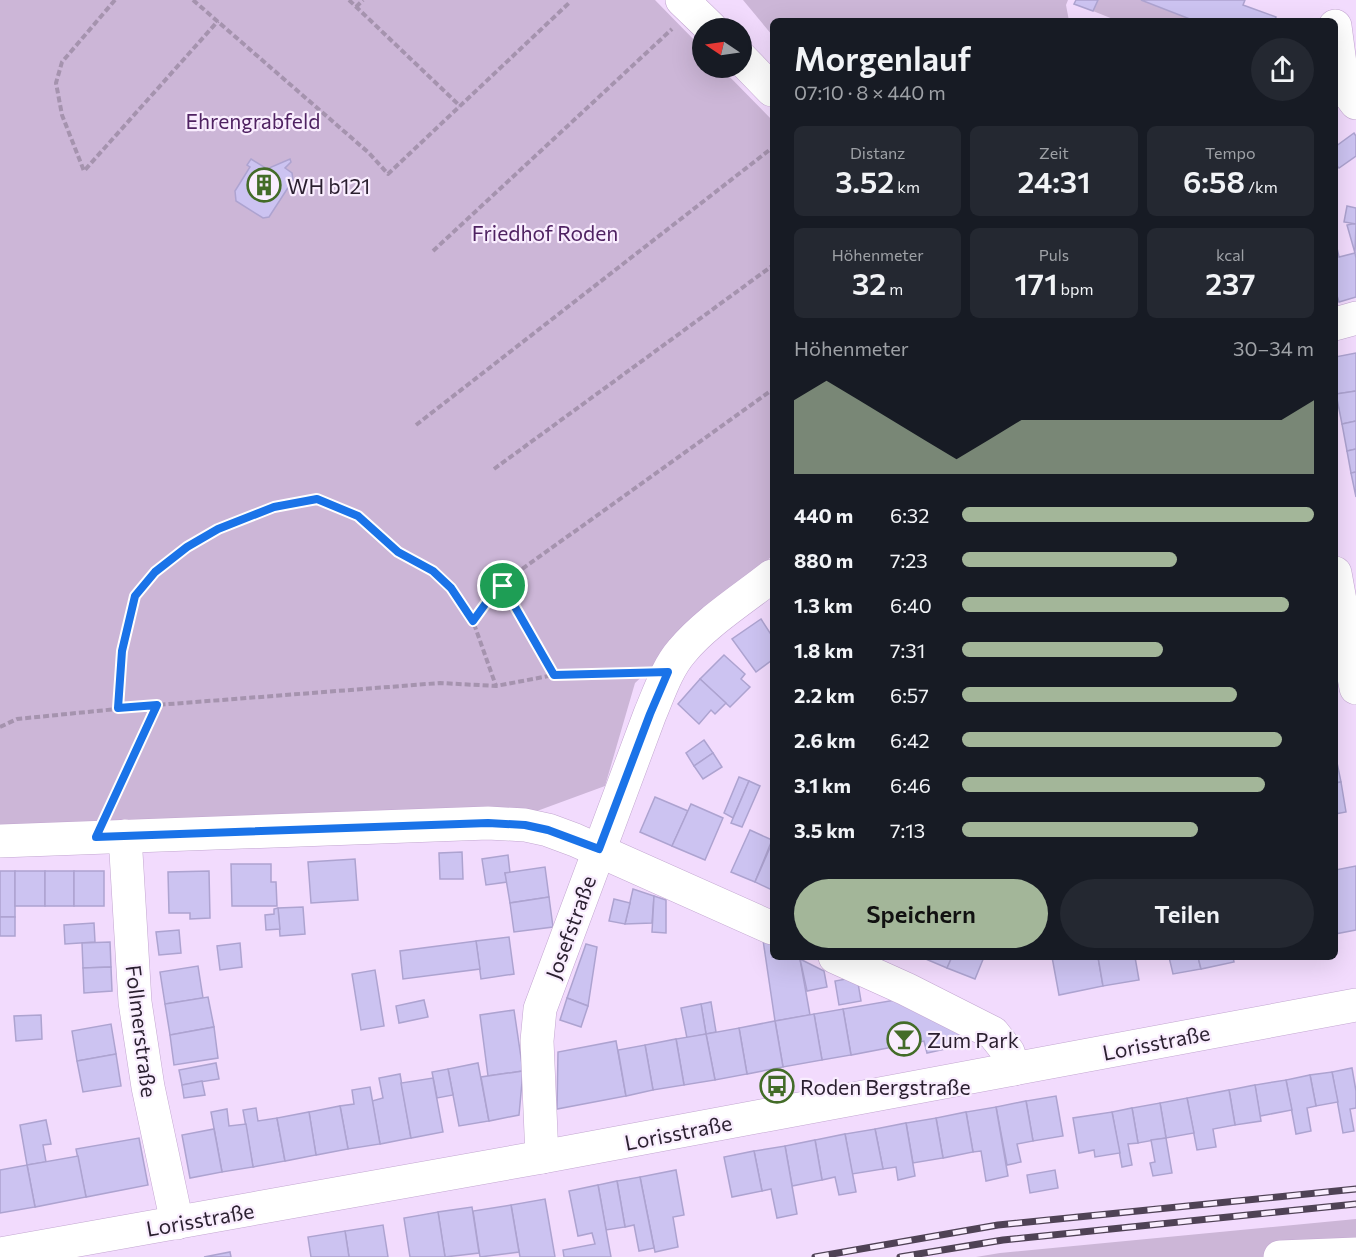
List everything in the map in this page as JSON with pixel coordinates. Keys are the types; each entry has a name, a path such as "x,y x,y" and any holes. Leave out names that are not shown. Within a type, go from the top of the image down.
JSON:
{"street":[{"path":"1338,48 1343,86 1356,103"},
{"path":"752,69 770,88"},
{"path":"1338,323 1356,318"},
{"name":"Josefstraße","path":"542,1157 537,1041 540,1009 650,714 668,672 682,651 709,626 770,578"},
{"path":"1338,589 1356,688"},
{"path":"0,841 488,823 525,825 548,830 599,849 770,927"},
{"name":"Follmerstraße","path":"111,837 148,1087 177,1223"},
{"path":"843,960 993,1033 1008,1052 1014,1069"},
{"name":"Lorisstraße","path":"0,1254 542,1157 1356,1005"},
{"path":"1280,1257 1356,1254"}],"path":[{"path":"116,0 62,62 56,83 62,115 84,171 218,21"},
{"path":"193,0 369,153 388,174 569,1"},
{"path":"349,0 460,106"},
{"path":"357,7 363,0"},
{"path":"433,251 695,13"},
{"path":"416,425 770,150"},
{"path":"494,469 770,267"},
{"path":"473,621 486,603 518,572 770,391"},
{"path":"118,708 122,651 135,596 155,572 187,547 218,529 274,507 317,499 358,516 398,552 433,571 451,588 473,621 496,686"},
{"path":"503,586 554,675"},
{"path":"0,727 17,719 118,708 440,683 496,686 554,675 668,672"},
{"path":"111,837 157,705"}],"green space":[{"path":"0,0 655,0 692,38 692,78 731,78 770,118 770,558 635,683 605,786 537,811 0,828"},
{"path":"743,0 1068,0 1066,5 1068,18 770,18 770,33"},
{"path":"1098,0 1141,0 1187,18 1110,18 1093,11"},
{"path":"1356,1219 1356,1257 976,1257 1000,1253"}],"building":[{"path":"1076,0 1098,0 1093,11 1074,4"},
{"path":"1141,0 1245,0 1243,5 1276,17 1276,18 1187,18"},
{"path":"1354,133 1356,136 1356,156 1339,168 1338,167 1338,145"},
{"name":"WH b121","path":"251,159 267,169 290,159 291,162 285,168 292,173 293,180 269,217 263,218 236,201 235,191 250,167 247,165"},
{"path":"1347,206 1356,208 1356,224 1344,222"},
{"path":"1356,224 1355,253 1347,225"},
{"path":"1338,252 1339,257 1355,253 1356,297 1339,302"},
{"path":"1356,353 1356,391 1338,394 1338,356"},
{"path":"1356,391 1356,421 1342,424 1338,394"},
{"path":"1356,421 1356,449 1347,451 1342,424"},
{"path":"1356,449 1356,472 1351,473 1347,451"},
{"path":"1356,472 1356,497 1351,473"},
{"path":"761,619 770,633 770,662 756,672 732,639"},
{"path":"724,655 745,674 741,679 750,687 730,707 700,679"},
{"path":"700,679 726,703 715,714 711,710 699,724 678,704"},
{"path":"704,740 713,753 694,766 686,753"},
{"path":"713,753 722,767 703,779 694,766"},
{"path":"739,777 749,781 733,818 724,813"},
{"path":"749,781 760,786 742,827 731,823"},
{"path":"1338,782 1341,782 1346,812 1338,813"},
{"path":"655,797 688,811 672,846 640,832"},
{"path":"691,804 723,818 705,860 672,846"},
{"path":"750,830 770,839 770,845 755,882 731,872"},
{"path":"770,848 770,889 755,882"},
{"path":"462,852 463,879 440,879 439,853"},
{"path":"508,855 510,873 505,873 507,882 486,885 482,859"},
{"path":"355,859 358,900 311,903 308,862"},
{"path":"231,864 271,864 271,882 276,882 277,906 232,906"},
{"path":"1356,866 1356,930 1338,933 1338,869"},
{"path":"545,867 549,897 510,903 505,873"},
{"path":"0,871 15,871 15,917 0,917"},
{"path":"15,871 45,871 45,906 15,906"},
{"path":"45,871 74,871 74,906 45,906"},
{"path":"74,871 104,871 104,906 74,906"},
{"path":"209,871 210,918 190,919 190,913 169,913 168,872"},
{"path":"633,889 654,896 652,923 625,924"},
{"path":"654,896 666,900 666,933 652,932"},
{"path":"549,897 553,927 514,932 510,903"},
{"path":"614,899 630,903 625,924 609,921"},
{"path":"303,907 305,934 280,936 278,908"},
{"path":"278,908 280,929 266,930 265,915 274,914 274,909"},
{"path":"0,917 15,917 15,936 0,936"},
{"path":"94,923 95,942 65,944 64,925"},
{"path":"179,930 181,953 159,955 156,932"},
{"path":"509,937 514,974 481,979 476,941"},
{"path":"763,940 770,944 770,960 800,960 810,1015 775,1021"},
{"path":"476,941 480,969 403,979 400,951"},
{"path":"110,942 111,967 83,968 82,943"},
{"path":"240,943 242,967 220,970 217,946"},
{"path":"586,944 597,947 588,1006 567,998"},
{"path":"800,960 824,971 827,987 807,991"},
{"path":"928,960 951,960 947,968"},
{"path":"951,960 983,960 975,979 947,968"},
{"path":"1053,960 1099,960 1103,986 1059,995"},
{"path":"1099,960 1136,960 1139,980 1103,986"},
{"path":"1170,960 1199,960 1201,969 1173,974"},
{"path":"1199,960 1234,960 1234,962 1201,969"},
{"path":"198,966 203,998 165,1004 160,972"},
{"path":"111,967 112,991 84,993 83,968"},
{"path":"375,970 384,1026 361,1030 352,974"},
{"path":"857,977 861,1001 839,1005 835,981"},
{"path":"208,997 214,1027 170,1035 165,1004"},
{"path":"567,998 588,1006 581,1027 560,1020"},
{"path":"901,999 959,1029 963,1045 927,1053 924,1041 851,1055 843,1009"},
{"path":"424,1000 428,1017 399,1023 396,1006"},
{"path":"711,1002 716,1032 706,1034 701,1004"},
{"path":"701,1004 706,1034 687,1038 681,1008"},
{"path":"843,1009 851,1055 822,1060 814,1014"},
{"path":"514,1010 523,1071 488,1076 480,1015"},
{"path":"814,1014 822,1060 783,1067 775,1021"},
{"path":"41,1015 42,1039 16,1041 14,1016"},
{"path":"775,1021 783,1067 747,1074 739,1028"},
{"path":"111,1024 116,1054 77,1061 72,1031"},
{"path":"214,1027 218,1058 174,1065 170,1035"},
{"path":"739,1028 747,1074 715,1080 706,1034"},
{"path":"706,1034 715,1080 684,1085 676,1039"},
{"path":"676,1039 684,1085 653,1090 645,1045"},
{"path":"616,1041 626,1096 557,1109 558,1052"},
{"path":"645,1045 653,1090 626,1096 618,1050"},
{"path":"116,1054 121,1086 83,1092 77,1061"},
{"path":"216,1063 219,1079 182,1085 179,1070"},
{"path":"478,1063 489,1121 459,1126 448,1069"},
{"path":"1352,1068 1356,1108 1350,1109 1354,1131 1343,1133 1332,1072"},
{"path":"448,1069 453,1095 437,1098 432,1072"},
{"path":"523,1071 519,1115 489,1121 481,1077"},
{"path":"1332,1072 1338,1102 1316,1106 1310,1075"},
{"path":"400,1074 411,1138 380,1144 372,1101 383,1098 379,1078"},
{"path":"1310,1075 1316,1106 1307,1108 1311,1131 1296,1134 1286,1080"},
{"path":"433,1078 443,1132 411,1138 401,1083"},
{"path":"1286,1080 1292,1110 1260,1116 1255,1085"},
{"path":"202,1081 205,1095 184,1098 182,1085"},
{"path":"1255,1085 1261,1121 1235,1125 1229,1090"},
{"path":"370,1087 380,1144 348,1149 340,1106 354,1104 352,1090"},
{"path":"1229,1090 1235,1125 1213,1129 1216,1147 1197,1150 1187,1098"},
{"path":"1056,1096 1063,1136 1033,1141 1026,1101"},
{"path":"1187,1098 1194,1133 1166,1138 1160,1103"},
{"path":"1026,1101 1033,1141 1017,1144 1021,1162 1007,1165 996,1107"},
{"path":"1160,1103 1166,1138 1138,1143 1132,1108"},
{"path":"340,1106 348,1149 316,1155 309,1112"},
{"path":"996,1107 1008,1176 986,1181 981,1151 973,1152 966,1112"},
{"path":"256,1108 258,1121 277,1118 285,1161 253,1167 243,1110"},
{"path":"1132,1108 1138,1143 1128,1144 1132,1165 1122,1167 1112,1112"},
{"path":"227,1109 229,1126 246,1124 253,1167 222,1172 211,1112"},
{"path":"309,1112 316,1155 285,1161 277,1118"},
{"path":"966,1112 973,1152 943,1158 936,1118"},
{"path":"1112,1112 1120,1153 1095,1157 1094,1150 1079,1153 1073,1118"},
{"path":"936,1118 943,1158 913,1163 906,1123"},
{"path":"46,1120 51,1144 43,1145 46,1162 27,1165 20,1125"},
{"path":"906,1123 915,1176 898,1180 896,1167 883,1169 875,1129"},
{"path":"214,1129 222,1172 190,1178 182,1135"},
{"path":"875,1129 883,1169 852,1174 845,1134"},
{"path":"845,1134 856,1192 839,1195 835,1177 822,1180 815,1140"},
{"path":"139,1138 148,1185 86,1197 76,1149"},
{"path":"1166,1138 1172,1173 1153,1176 1150,1163 1155,1162 1151,1140"},
{"path":"815,1140 822,1180 792,1186 785,1146"},
{"path":"785,1146 797,1214 777,1218 771,1189 762,1191 754,1151"},
{"path":"754,1151 762,1191 732,1197 724,1157"},
{"path":"78,1156 86,1197 35,1207 27,1165"},
{"path":"27,1165 35,1207 0,1213 0,1170"},
{"path":"676,1170 684,1215 673,1217 678,1247 655,1252 640,1177"},
{"path":"1055,1170 1058,1188 1030,1193 1027,1175"},
{"path":"640,1177 654,1248 639,1251 634,1225 625,1227 617,1181"},
{"path":"617,1181 625,1227 606,1230 598,1185"},
{"path":"598,1185 611,1257 564,1257 563,1250 595,1244 592,1233 578,1236 569,1191"},
{"path":"545,1199 555,1257 520,1257 511,1205"},
{"path":"511,1205 519,1252 480,1257 473,1211"},
{"path":"472,1207 479,1253 445,1257 438,1212"},
{"path":"438,1212 445,1257 410,1257 404,1218"},
{"path":"383,1225 388,1257 349,1257 345,1231"},
{"path":"345,1231 349,1257 311,1257 308,1237"},
{"path":"230,1252 231,1257 204,1257"}],"railway":[{"path":"815,1257 998,1225 1356,1189"},
{"path":"900,1257 1003,1240 1356,1204"}],"place":[{"name":"WH b121","path":"264,185"},
{"name":"Zum Park","path":"904,1039"},
{"name":"Roden Bergstraße","path":"777,1086"}],"route":[{"path":"317,499 358,516 398,552 433,571 451,588 473,621 486,603 503,586 554,675 668,672 599,849 548,830 525,825 488,823 96,837 157,705 118,708 122,651 135,596 155,572 187,547 218,529 274,507 317,499"}],"park label":[{"name":"Ehrengrabfeld","path":"253,120"},
{"name":"Friedhof Roden","path":"545,232"}]}
